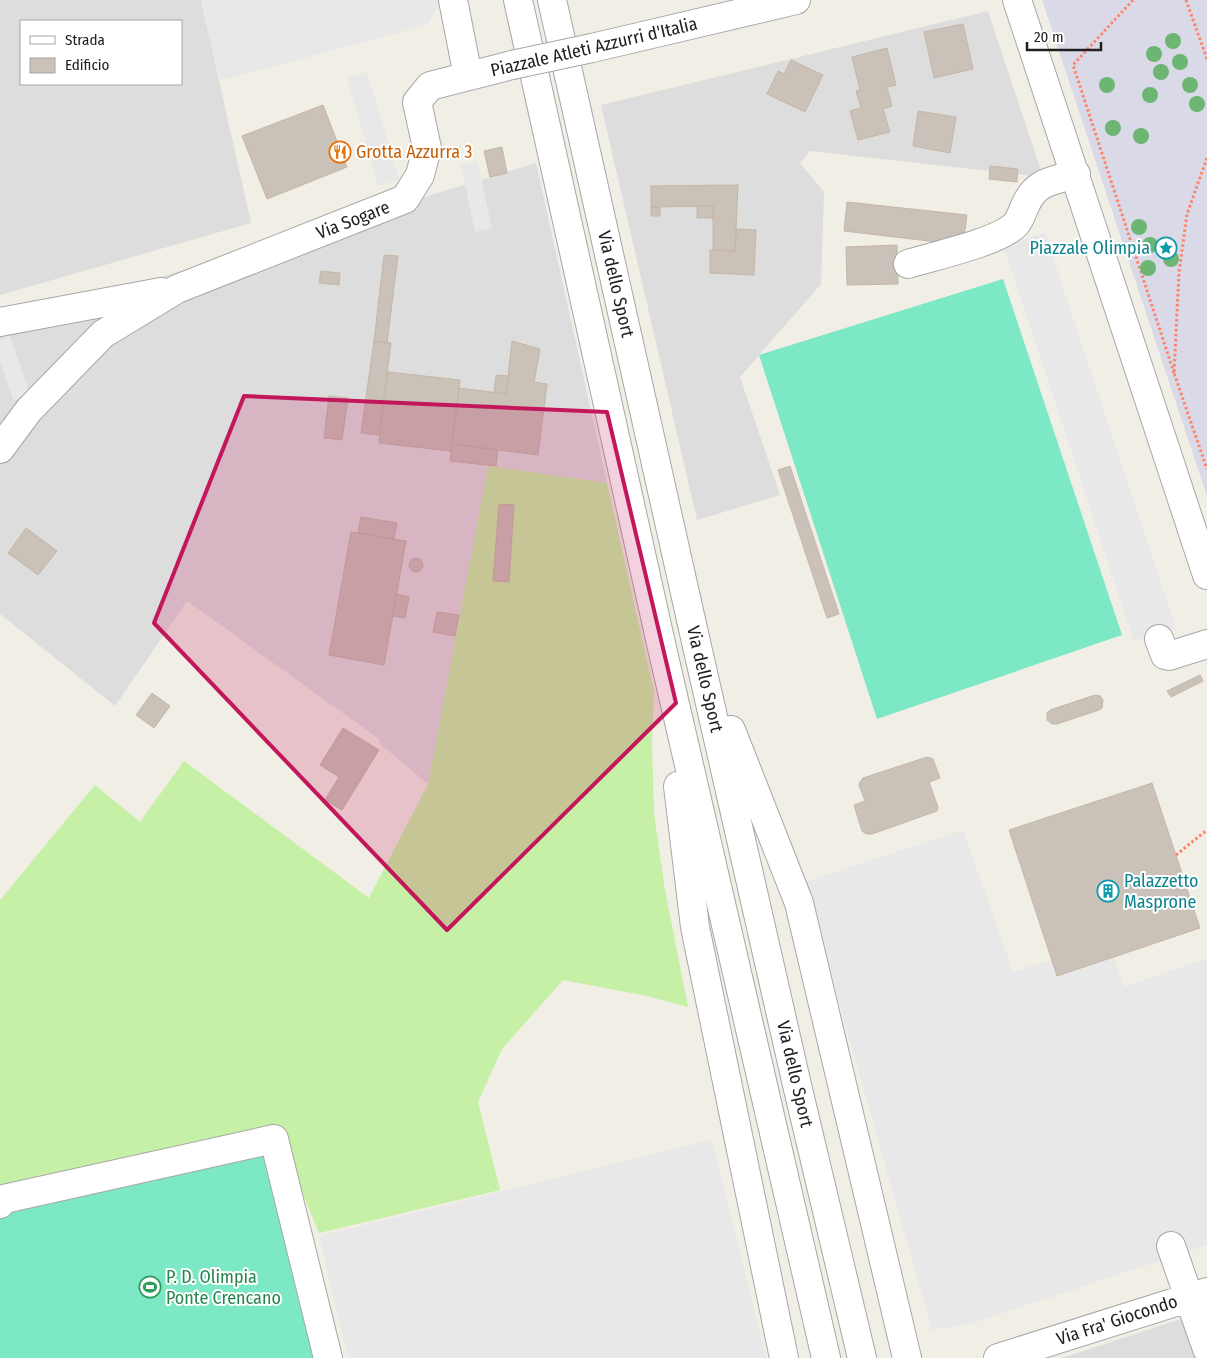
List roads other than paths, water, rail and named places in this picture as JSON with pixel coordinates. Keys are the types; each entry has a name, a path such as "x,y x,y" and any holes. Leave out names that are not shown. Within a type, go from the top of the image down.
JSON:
{"street":[{"name":"Piazzale Atleti Azzurri d'Italia","path":"453,0 468,76 796,0"},
{"name":"Via dello Sport","path":"518,0 662,648 826,1358"},
{"name":"Via dello Sport","path":"552,0 696,642 862,1358"},
{"path":"1017,0 1207,575"},
{"name":"Via Sogare","path":"0,449 29,410 103,334 177,289 405,199 420,175 427,148 417,102 430,86 468,76"},
{"path":"908,264 995,238 1015,225 1033,191 1043,184 1076,174"},
{"name":"Via Sogare","path":"0,322 177,289"},
{"path":"696,642 799,903 907,1358"},
{"path":"1154,647 1169,656 1207,644"},
{"path":"662,648 695,927 784,1358"},
{"path":"0,1204 4,1199 274,1139 328,1358"},
{"path":"1171,1246 1198,1294 1207,1350"},
{"name":"Via Fra' Giocondo","path":"998,1358 1198,1294"}],"place":[{"name":"Grotta Azzurra 3","path":"340,152"},
{"name":"Piazzale Olimpia","path":"1166,248"},
{"name":"Palazzetto Masprone","path":"1108,891"},
{"name":"P. D. Olimpia Ponte Crencano","path":"150,1287"}]}
